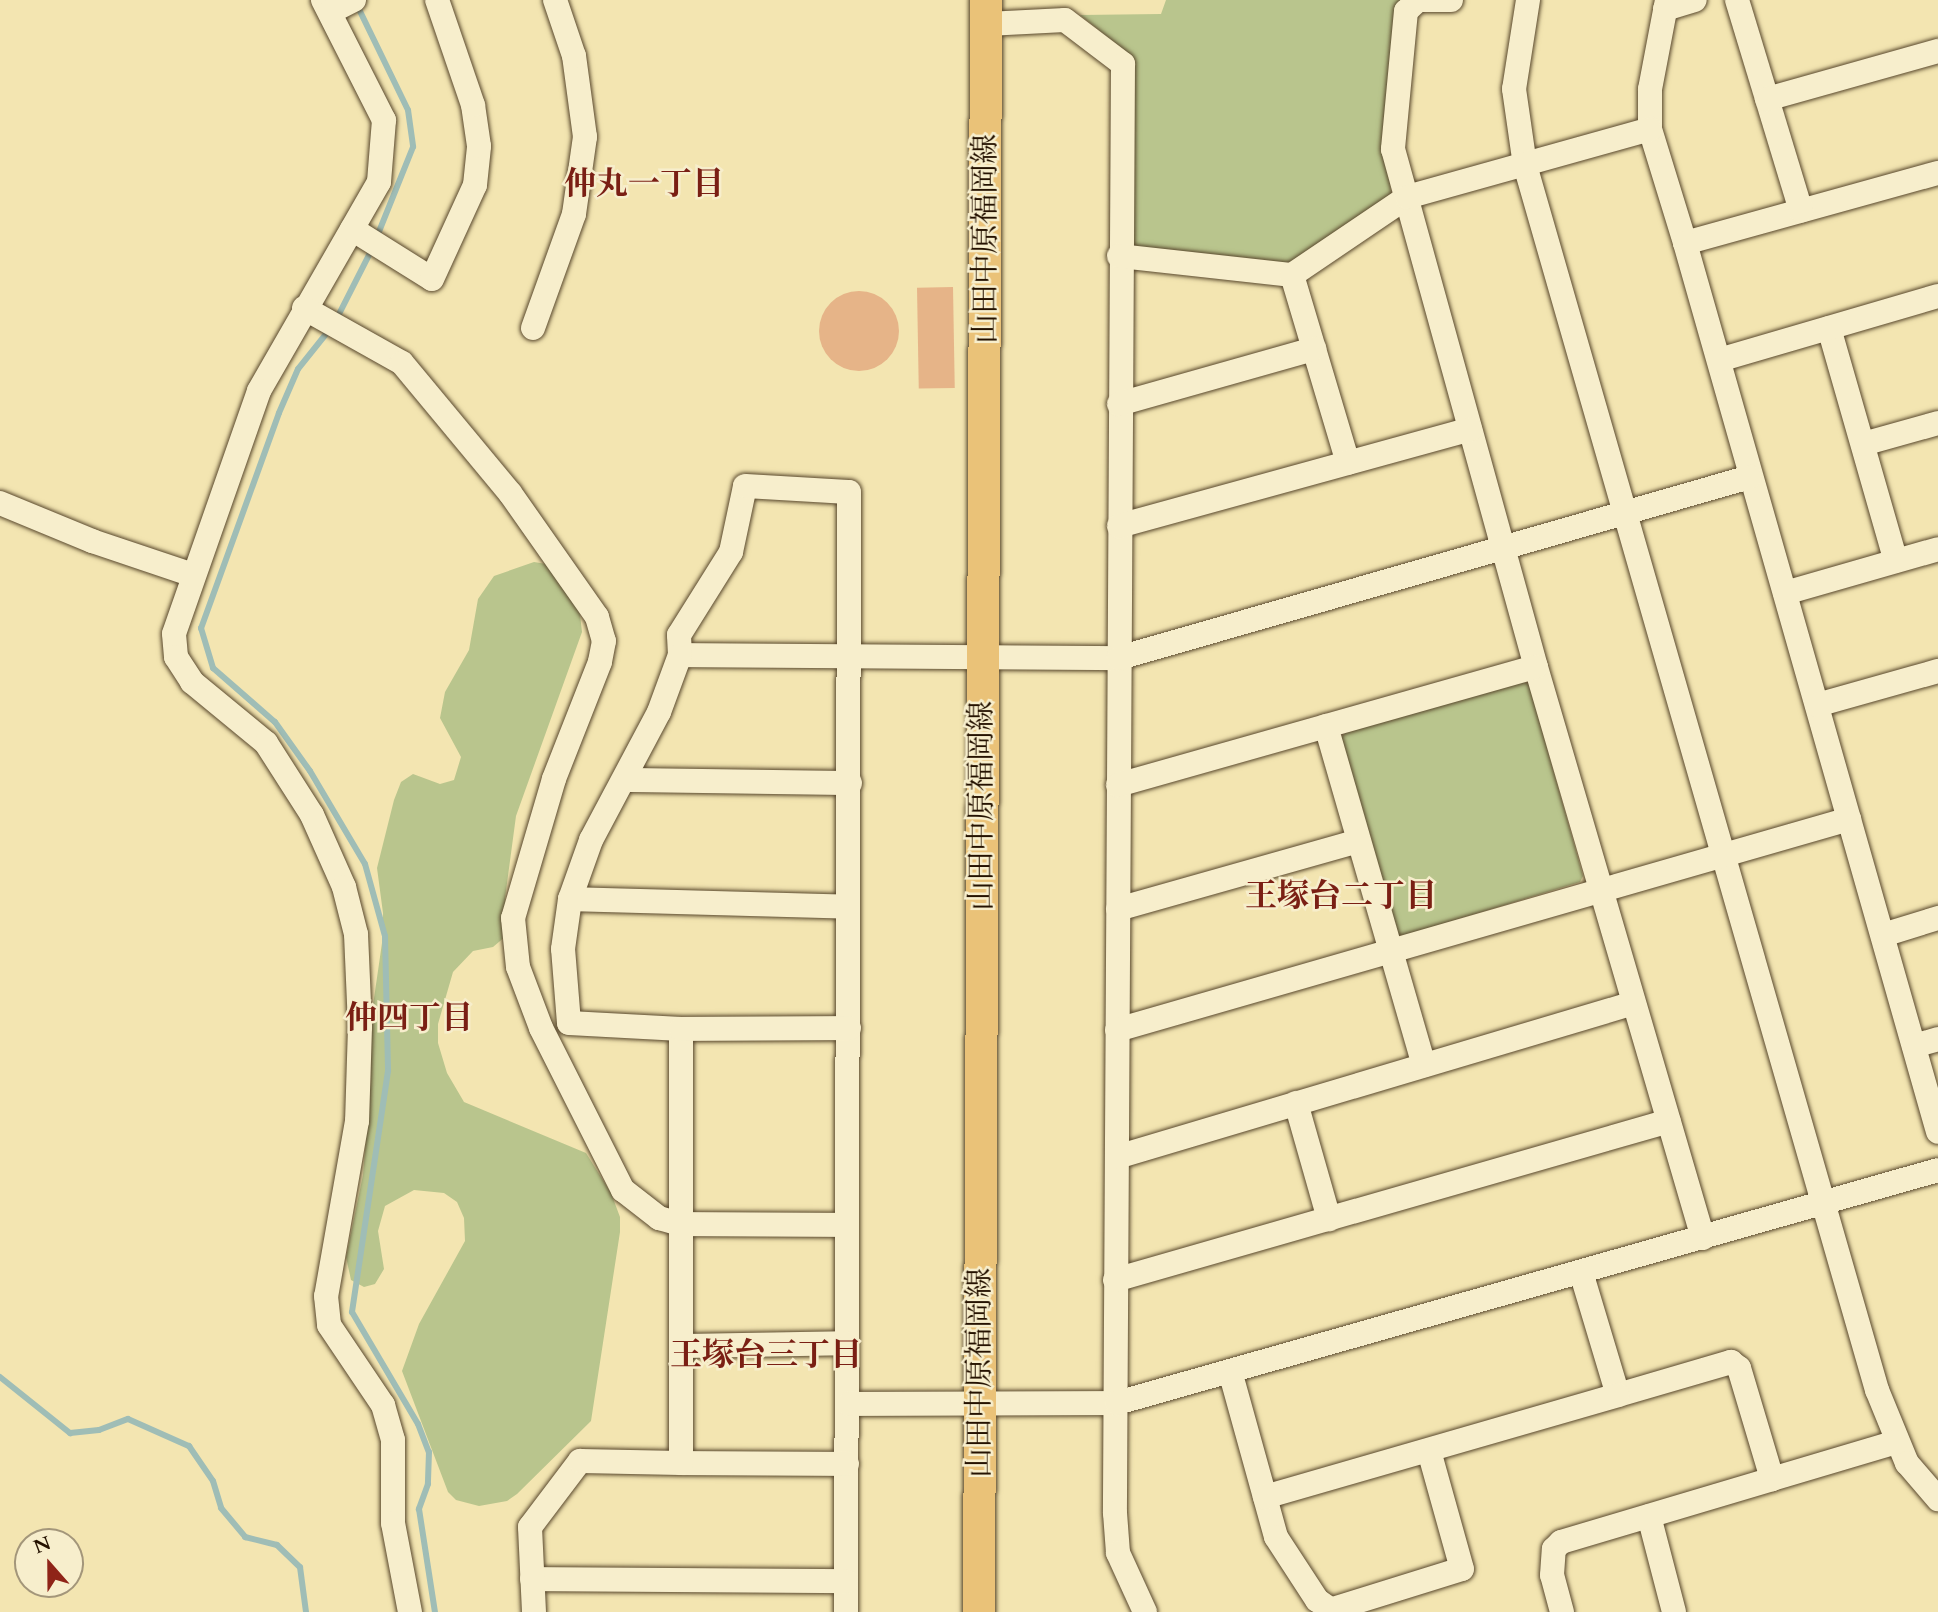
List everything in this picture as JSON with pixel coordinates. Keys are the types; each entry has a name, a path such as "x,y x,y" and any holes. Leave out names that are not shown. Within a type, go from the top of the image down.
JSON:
{"main road":[{"name":"山田中原福岡線","path":"979,1612 987,12"}],"street":[{"path":"354,0 327,6 384,120 379,182 304,308 260,391 192,575 174,634 176,657 192,682 265,743 312,815 344,887 356,934 360,1027 357,1121 326,1296 329,1325 383,1405 393,1440 393,1522 410,1612"},
{"path":"352,229 432,279 475,185 479,146 473,105 437,0"},
{"path":"533,328 575,214 583,173 585,137 576,68 555,0"},
{"path":"1451,0 1418,1 1406,11 1393,149 1470,429 1505,545 1536,667 1703,1238"},
{"path":"1528,0 1514,89 1525,165 1820,1206 1895,1442 1907,1464 1938,1499"},
{"path":"1695,0 1666,4 1650,89 1650,129 1719,360 1750,477 1938,1132"},
{"path":"1737,0 1801,210"},
{"path":"987,12 1065,20 1123,64 1119,256 1115,1535 1118,1553 1145,1612"},
{"path":"1767,99 1938,51"},
{"path":"1119,256 1292,275 1407,197 1650,129"},
{"path":"1685,243 1938,173"},
{"path":"1292,275 1348,463"},
{"path":"1719,360 1938,296"},
{"path":"304,308 402,363 510,494 597,617 604,641 600,662 554,779 513,918 518,967 568,1087 623,1190 659,1218 680,1224 847,1224"},
{"path":"1829,328 1896,561"},
{"path":"1119,404 1314,349"},
{"path":"1863,444 1938,423"},
{"path":"1119,526 1470,429"},
{"path":"680,656 983,659 1119,657 1621,510 1750,477"},
{"path":"846,1612 849,1404 846,1343 849,1028 848,907 850,783 849,492 745,485 731,552 679,635 680,656 626,780 591,840 570,900 563,949 569,1023 681,1030 849,1028"},
{"path":"0,503 92,541 192,575"},
{"path":"1785,593 1938,549"},
{"path":"1118,785 1536,667"},
{"path":"1817,705 1938,671"},
{"path":"1326,726 1424,1065"},
{"path":"626,780 850,783"},
{"path":"1117,1030 1849,819"},
{"path":"1118,909 1359,841"},
{"path":"570,900 848,907"},
{"path":"1883,935 1938,918"},
{"path":"1117,1157 1634,1003"},
{"path":"681,1030 681,1463"},
{"path":"1914,1046 1938,1039"},
{"path":"1296,1103 1329,1219"},
{"path":"1115,1280 1669,1121"},
{"path":"849,1404 980,1407 1117,1403 1820,1206 1938,1170"},
{"path":"1581,1272 1618,1395"},
{"path":"682,1346 846,1343"},
{"path":"1265,1497 1731,1362 1738,1368 1772,1479"},
{"path":"1230,1371 1281,1550 1317,1600 1332,1611 1462,1569 1429,1451"},
{"path":"1562,1612 1552,1575 1554,1549 1561,1542 1772,1479 1882,1450 1895,1442"},
{"path":"534,1612 530,1528 580,1461 847,1464"},
{"path":"1649,1516 1674,1612"},
{"path":"532,1579 846,1581"}],"green space":[{"path":"1166,0 1407,0 1389,165 1391,196 1296,265 1128,250 1128,53 1080,15 1161,14"},
{"path":"534,562 546,564 579,606 582,632 516,816 505,898 506,936 493,947 473,951 453,972 438,1024 438,1043 447,1073 464,1102 586,1153 611,1193 620,1217 620,1232 591,1421 517,1494 507,1501 479,1506 456,1500 448,1492 402,1371 419,1324 465,1241 464,1218 457,1202 444,1193 414,1190 385,1206 378,1231 384,1269 375,1284 364,1287 351,1280 346,1257 363,1175 371,1077 370,1026 382,943 383,913 377,868 394,800 401,782 413,774 440,784 454,780 461,757 440,718 445,692 469,650 478,599 494,576"},
{"path":"1521,681 1529,684 1583,876 1580,882 1403,936 1394,934 1339,740 1347,731"}],"building":[{"path":"953,287 955,388 919,389 917,288"},
{"path":"851,291 867,291 888,302 899,323 899,339 888,360 867,371 851,371 837,365 825,353 819,339 819,323 825,309 837,297"}],"waterway":[{"path":"356,3 408,110 413,147 376,239"},
{"path":"336,320 372,249"},
{"path":"330,329 298,369 279,413 201,628 213,668 275,722 310,771 365,864 385,936 388,1071 352,1312 418,1424 429,1452 428,1484 419,1509 435,1612"},
{"path":"0,1377 70,1433 99,1430 128,1419 189,1446 213,1481 221,1508 245,1537 277,1545 300,1567 306,1612"}],"district":[{"name":"仲丸一丁目","path":"644,184"},
{"name":"王塚台二丁目","path":"1341,896"},
{"name":"仲四丁目","path":"409,1018"},
{"name":"王塚台三丁目","path":"766,1355"}]}
